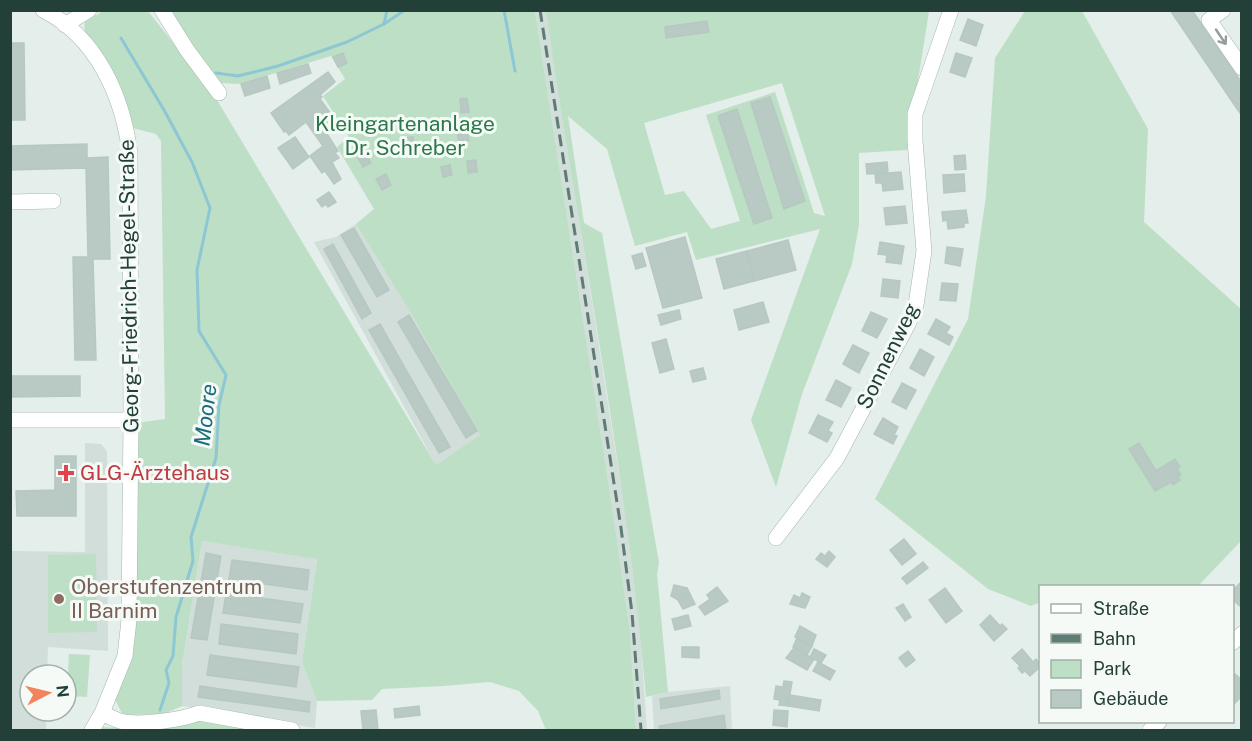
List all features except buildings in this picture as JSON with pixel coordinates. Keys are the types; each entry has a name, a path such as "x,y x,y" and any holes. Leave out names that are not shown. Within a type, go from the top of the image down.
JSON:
{"street":[{"name":"Georg-Friedrich-Hegel-Straße","path":"43,10 65,25 90,48 105,72 116,93 128,133 130,154 129,620 125,656 102,713 92,730"},
{"path":"65,25 89,10"},
{"path":"162,10 187,50 219,93"},
{"name":"Sonnenweg","path":"776,538 837,458 916,305 924,251 915,114 951,10"},
{"path":"1223,10 1209,20 1242,68"},
{"path":"10,202 53,201"},
{"path":"10,420 131,420"},
{"path":"102,713 121,721 154,722 189,717 199,713 292,730"}],"shaded area":[{"path":"535,11 546,11 626,518 640,631 647,730 636,730 630,632"},
{"path":"356,224 481,435 436,465 314,242 336,237"},
{"name":"Oberstufenzentrum II Barnim","path":"85,443 101,444 107,451 108,651 48,647 47,663 18,663 18,723 46,723 46,730 11,730 11,551 85,552"},
{"path":"202,541 317,558 302,662 317,701 315,728 182,706 182,665"},
{"path":"730,686 732,730 654,730 652,696 668,692"}],"green space":[{"name":"Kleingartenanlage Dr. Schreber","path":"103,11 148,11 214,95 436,465 480,435 409,310 356,224 374,209 337,147 349,137 323,96 345,79 331,56 239,84 220,83 168,11 535,11 630,632 636,730 546,730 538,711 519,691 490,682 382,689 372,700 317,701 302,662 317,559 202,541 182,665 182,706 164,714 123,715 114,698 129,660 137,423 165,419 161,141 156,134 133,128 119,85 86,32 85,22"},
{"path":"546,11 929,11 907,150 859,153 859,225 852,264 802,394 776,487 751,420 820,229 696,260 687,232 635,246 607,149 568,116 584,223 602,233 659,563 657,574 668,692 646,697 627,525","holes":["782,83 825,216 814,213 775,92 706,115 740,221 711,229 684,191 665,195 644,123"]},
{"path":"1025,11 1082,11 1148,129 1144,222 1241,309 1241,541 1199,585 1039,585 1039,602 1031,606 988,589 875,499 968,319 986,196 995,58"},
{"path":"96,554 97,632 48,633 48,555"},
{"path":"69,654 90,655 87,697 78,697 78,663 69,663"},
{"path":"189,719 271,730 153,730"},
{"path":"101,727 153,730 99,730"}],"waterway":[{"path":"216,73 238,76 278,66 347,42 384,24 387,10"},
{"path":"384,24 405,10"},
{"path":"504,10 515,71"},
{"name":"Moore","path":"121,38 192,162 210,208 197,270 199,331 226,375 219,405 216,458 191,537 193,561 176,617 173,656 166,670 169,683 160,710"}],"railway":[{"path":"540,10 621,528 632,613 641,730"}],"place":[{"name":"GLG-Ärztehaus","path":"66,473"},
{"name":"Oberstufenzentrum II Barnim","path":"59,599"}]}
